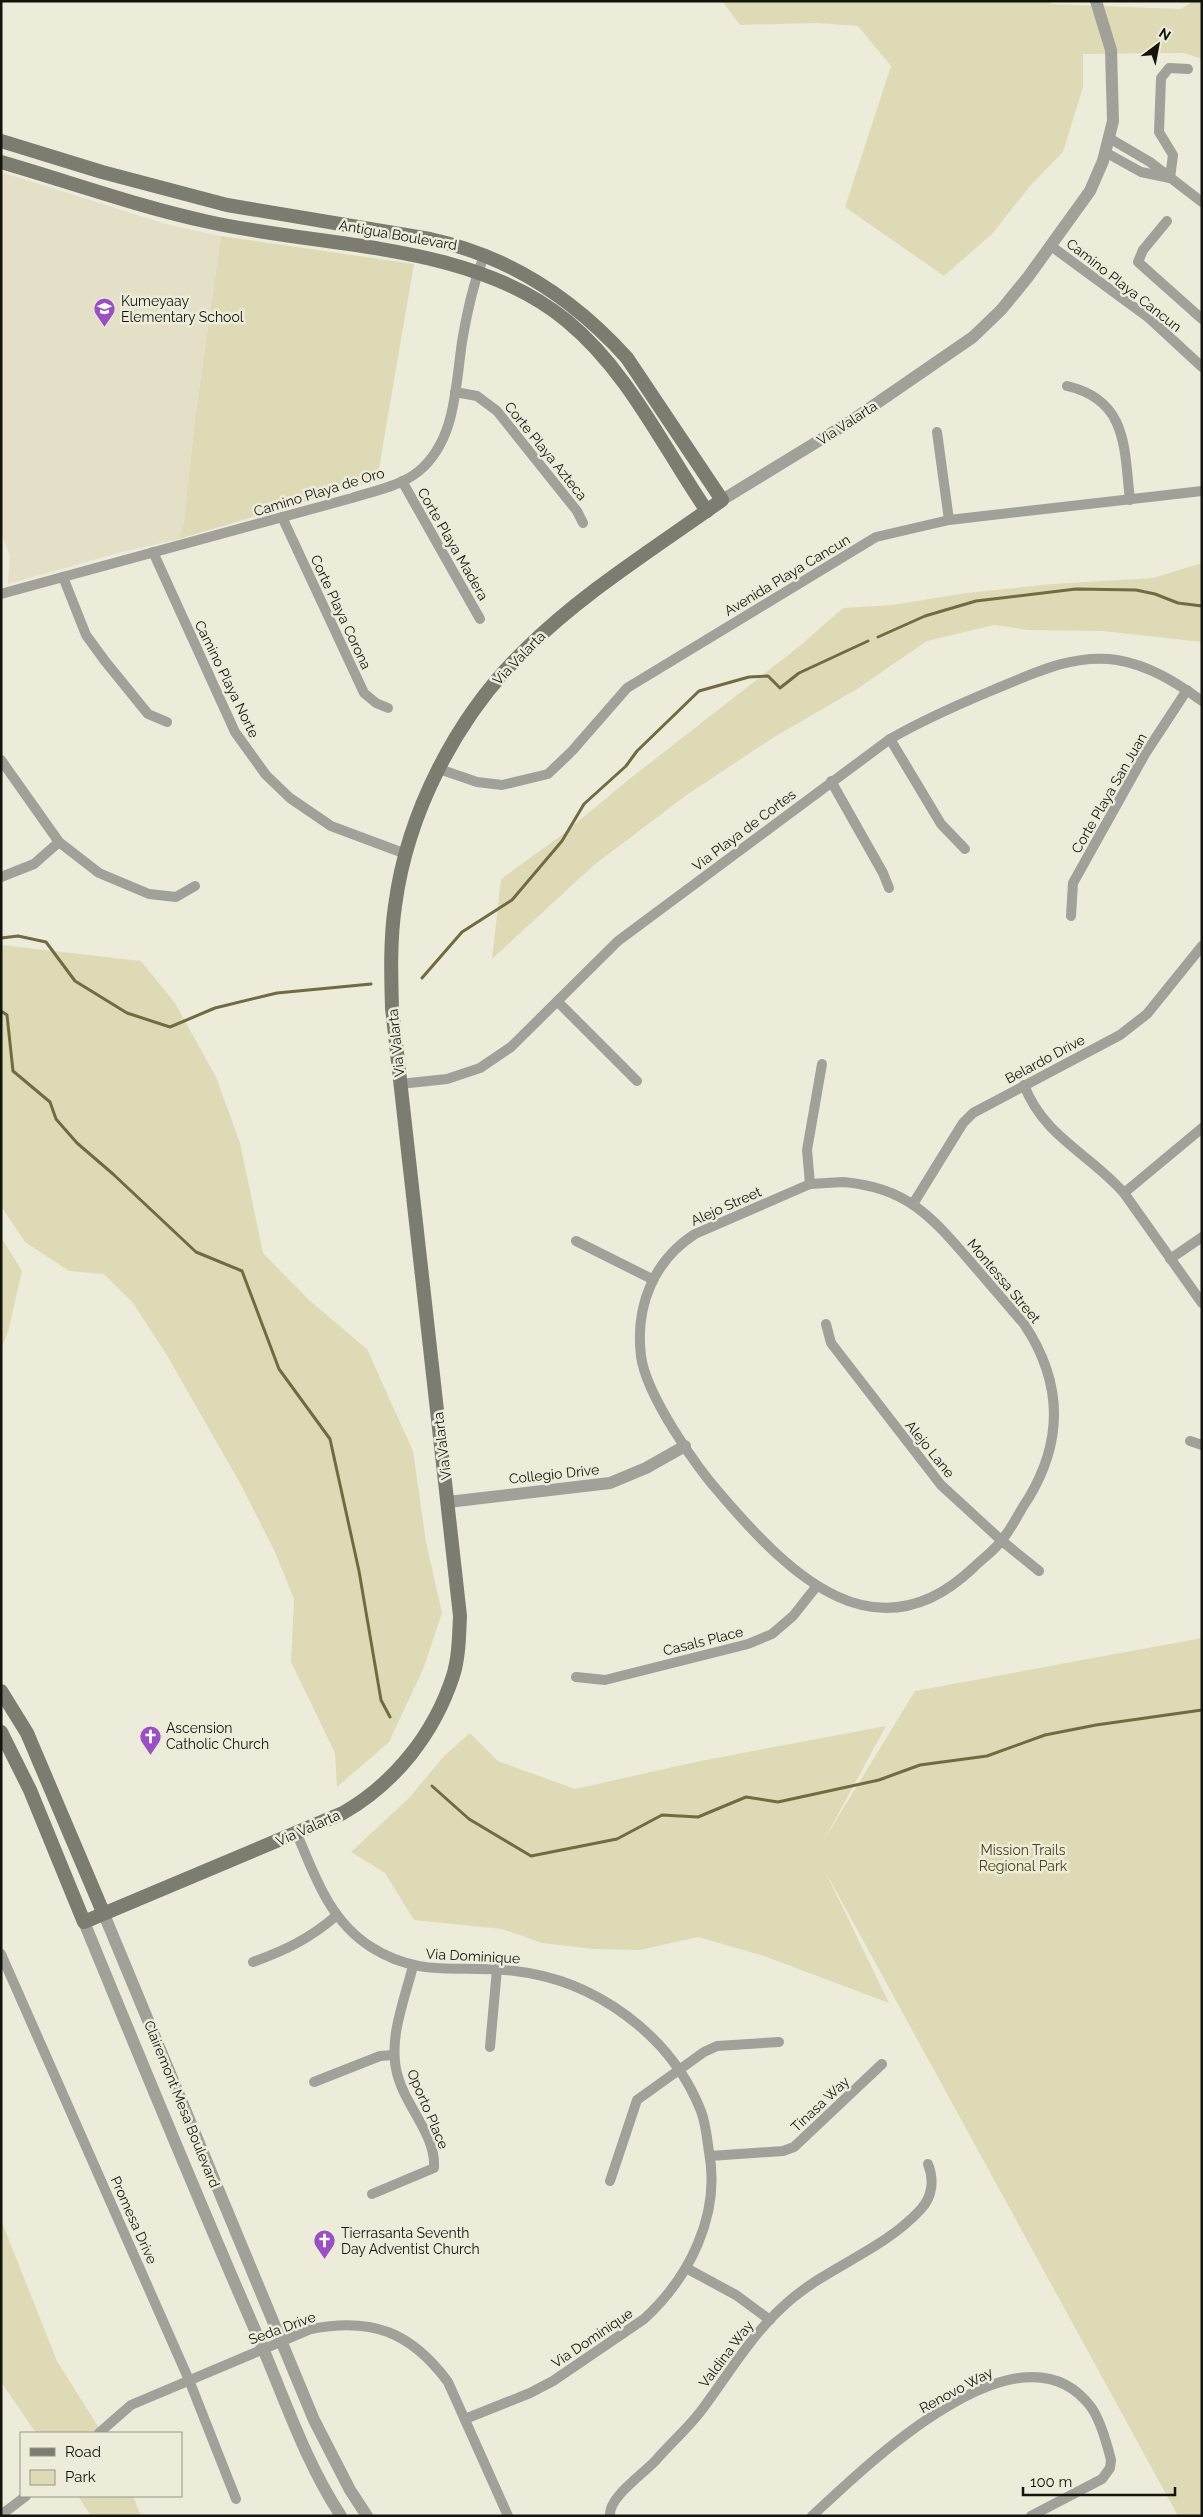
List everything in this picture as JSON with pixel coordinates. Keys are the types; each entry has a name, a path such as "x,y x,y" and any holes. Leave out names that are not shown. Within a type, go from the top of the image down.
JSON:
{"main road":[{"name":"Antigua Boulevard","path":"1,141 89,168 242,208 430,239 463,246 485,254 544,285 580,311 612,342 627,358 722,500"},
{"name":"Antigua Boulevard","path":"1,162 210,222 377,250 478,271 515,287 549,308 596,348 610,364 707,511"},
{"path":"66,181 78,171 89,168"},
{"path":"229,226 237,219 242,208"},
{"name":"Via Valarta","path":"84,1922 103,1912 343,1814 366,1800 402,1767 438,1712 453,1676 458,1651 460,1616 392,1008 390,962 395,905 406,854 439,769 464,723 480,700 523,651 561,617 722,500"},
{"name":"Clairemont Mesa Boulevard","path":"1,1691 36,1754 103,1912"},
{"name":"Clairemont Mesa Boulevard","path":"1,1732 30,1790 84,1922"}],"street":[{"name":"Via Valarta","path":"722,500 851,422 973,337 1001,310 1051,246 1090,191 1105,152 1113,121 1111,50 1096,1"},
{"path":"1170,178 1173,155 1159,132 1161,78 1169,68 1188,69"},
{"path":"1109,138 1150,162 1202,202"},
{"path":"1105,152 1146,174 1170,178"},
{"path":"1167,221 1143,250 1138,262 1202,319"},
{"name":"Camino Playa Cancun","path":"1051,246 1149,318 1202,367"},
{"name":"Camino Playa de Oro","path":"1,594 153,552 224,535 352,498 402,482 418,471 440,446 448,428 456,392 463,336 478,271 485,254"},
{"path":"1067,386 1086,390 1098,398 1114,416 1122,437 1130,500"},
{"name":"Corte Playa Azteca","path":"456,392 476,396 497,411 577,511 583,523"},
{"path":"937,432 949,520"},
{"name":"Corte Playa Madera","path":"402,482 480,619"},
{"name":"Avenida Playa Cancun","path":"439,769 477,782 502,785 548,774 572,751 627,688 876,537 949,520 1202,490"},
{"name":"Corte Playa Corona","path":"282,517 364,693 376,703 388,708"},
{"name":"Camino Playa Norte","path":"153,552 235,732 266,775 297,804 331,826 406,854"},
{"path":"63,577 86,635 148,714 167,722"},
{"name":"Via Playa de Cortes","path":"400,1084 447,1079 480,1068 511,1047 618,941 831,781 890,739 928,718 1034,673 1066,662 1091,659 1116,660 1139,666 1155,672 1187,690"},
{"path":"1187,690 1202,700"},
{"name":"Corte Playa San Juan","path":"1071,916 1073,883 1145,754 1187,690"},
{"path":"890,739 941,824 965,849"},
{"path":"1,760 59,842 99,873 149,894 176,896 195,886"},
{"path":"831,781 884,872 889,888"},
{"path":"1,877 34,864 59,842"},
{"name":"Belardo Drive","path":"913,1204 963,1123 973,1113 1024,1084 1120,1035 1147,1014 1202,946"},
{"path":"558,1002 638,1081"},
{"path":"810,1184 807,1150 822,1064"},
{"path":"1024,1084 1030,1099 1050,1128 1110,1177 1124,1193 1202,1303"},
{"path":"1124,1193 1202,1128"},
{"name":"Alejo Street","path":"685,1446 649,1386 641,1359 641,1317 652,1280 673,1251 695,1234 810,1184 859,1183 882,1189 913,1204"},
{"name":"Montessa Street","path":"685,1446 709,1481 760,1540 816,1586 840,1599 865,1606 892,1608 928,1600 948,1589 1002,1541 1035,1487 1049,1454 1054,1412 1049,1377 1036,1342 1024,1324 933,1219 913,1204"},
{"path":"1170,1259 1202,1237"},
{"path":"576,1241 652,1280"},
{"name":"Alejo Lane","path":"826,1324 830,1343 941,1485 1002,1541 1040,1571"},
{"path":"1190,1441 1202,1445"},
{"name":"Collegio Drive","path":"448,1502 610,1483 646,1468 685,1446"},
{"name":"Casals Place","path":"576,1676 605,1680 748,1644 772,1634 793,1616 816,1586"},
{"name":"Via Dominique","path":"297,1834 325,1899 336,1916 354,1935 371,1947 413,1966 432,1970 497,1969 550,1978 600,1998 644,2030 679,2070 702,2112 710,2156 712,2185 708,2218 686,2268 656,2309 636,2325 553,2381 530,2393 465,2419"},
{"name":"Clairemont Mesa Boulevard","path":"103,1912 222,2203 314,2420 350,2490 367,2516"},
{"path":"253,1962 292,1948 320,1930 336,1916"},
{"name":"Clairemont Mesa Boulevard","path":"84,1922 202,2211 263,2349 294,2430 341,2516"},
{"name":"Promesa Drive","path":"1,1954 189,2380 236,2499"},
{"name":"Oporto Place","path":"372,2194 434,2168 435,2154 399,2080 394,2055 395,2038 413,1966"},
{"path":"490,2047 497,1969"},
{"path":"610,2181 637,2100 704,2052 717,2046 779,2042"},
{"path":"314,2082 380,2056 394,2055"},
{"name":"Tinasa Way","path":"710,2156 783,2151 794,2147 882,2064"},
{"name":"Valdina Way","path":"610,2516 609,2511 618,2495 651,2466 700,2412 746,2346 787,2302 822,2276 876,2248 920,2210 927,2201 932,2185 932,2175 928,2164"},
{"path":"686,2268 736,2296 770,2320"},
{"name":"Seda Drive","path":"100,2432 131,2405 311,2329 336,2324 376,2327 413,2344 434,2363 448,2382 508,2516"},
{"name":"Renovo Way","path":"812,2516 884,2450 936,2413 1010,2378 1030,2376 1060,2382 1078,2394 1093,2409 1108,2448 1111,2464 1102,2479 1031,2516"},
{"path":"1,2515 25,2497"}],"shaded area":[{"name":"Kumeyaay Elementary School","path":"1,172 169,225 221,236 195,419 184,522 179,539 122,552 8,584 10,555 1,534"}],"green space":[{"path":"722,1 1050,1 1051,4 1181,9 1193,1 1202,1 1202,59 1184,53 1083,54 1083,87 1063,152 1030,186 992,234 944,276 845,207 891,66 858,26 816,23 740,25"},
{"path":"221,236 414,264 377,480 179,539 184,522 195,419"},
{"path":"1202,563 1202,642 1102,631 1028,630 994,625 927,641 857,689 771,739 688,794 594,865 492,959 501,879 563,834 627,781 801,645 843,608 892,605 967,593 1053,584 1153,578"},
{"path":"1,945 141,961 175,1003 216,1077 240,1143 263,1253 309,1300 367,1349 413,1451 426,1542 442,1613 424,1667 389,1742 337,1787 335,1753 291,1662 294,1599 275,1552 241,1485 168,1357 133,1303 104,1274 69,1271 25,1242 1,1206"},
{"path":"1,1237 22,1271 8,1332 1,1349"},
{"name":"Mission Trails Regional Park","path":"1202,1638 1202,2516 1178,2516 824,1869 889,2003 764,1956 698,1937 640,1950 593,1949 542,1943 502,1929 414,1920 385,1873 351,1852 410,1797 444,1756 470,1733 498,1761 575,1789 700,1761 886,1726 824,1840 915,1691"},
{"path":"1,2220 57,2361 101,2432 35,2432 1,2382"},
{"path":"79,2497 133,2497 141,2516 91,2516"}],"waterway":[{"path":"878,637 925,616 976,601 1076,589 1136,590 1155,594 1178,603 1202,606"},
{"path":"422,978 462,932 512,900 562,841 584,804 626,766 637,751 699,691 749,677 768,676 780,688 799,673 868,641"},
{"path":"1,938 18,936 46,942 75,981 127,1013 170,1027 215,1008 277,993 371,984"},
{"path":"1,1011 7,1015 13,1071 50,1102 56,1119 77,1143 196,1252 242,1271 279,1369 330,1439 359,1571 381,1700 390,1717"},
{"path":"432,1786 469,1819 531,1856 617,1839 662,1815 698,1817 746,1797 778,1802 879,1780 920,1765 987,1756 1045,1735 1096,1725 1202,1710"}],"place":[{"name":"Kumeyaay Elementary School","path":"105,328"},
{"name":"Ascension Catholic Church","path":"150,1755"},
{"name":"Tierrasanta Seventh Day Adventist Church","path":"325,2260"}]}
